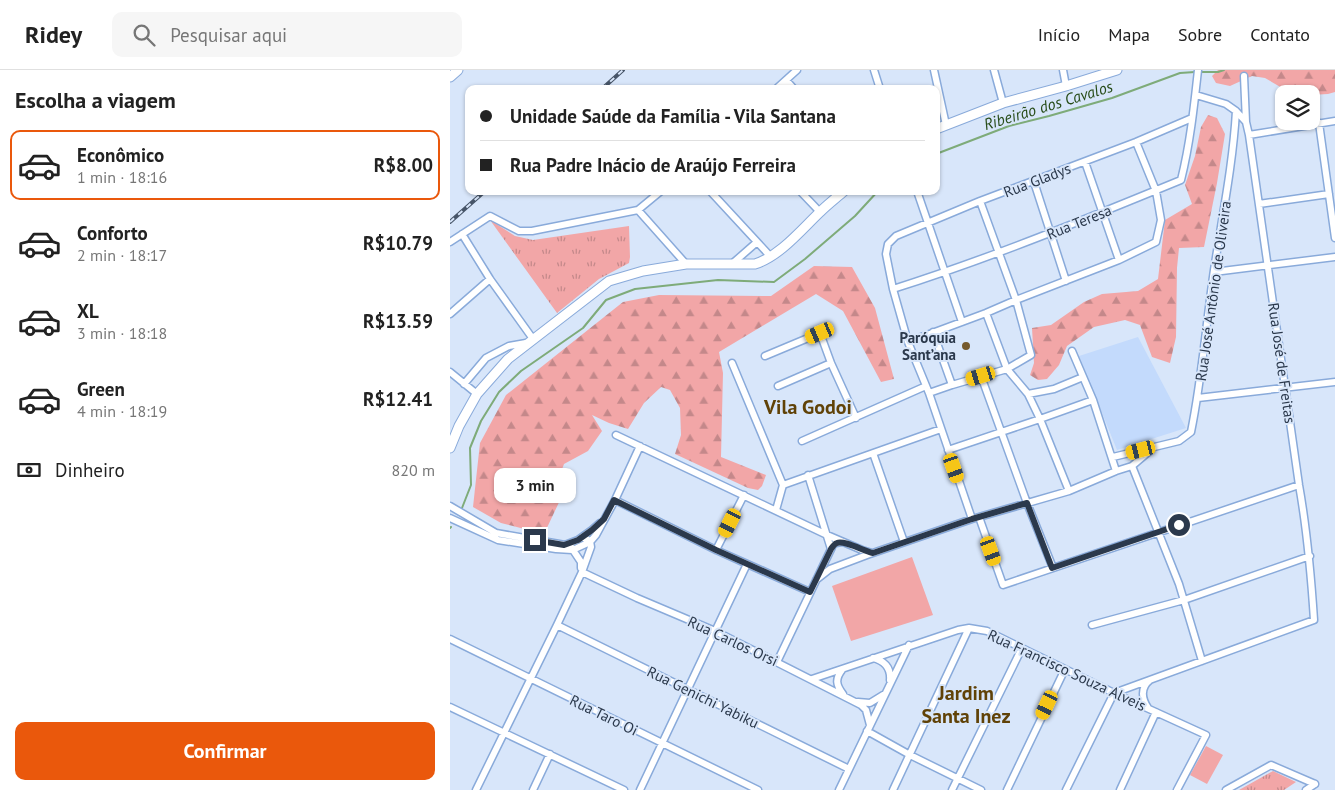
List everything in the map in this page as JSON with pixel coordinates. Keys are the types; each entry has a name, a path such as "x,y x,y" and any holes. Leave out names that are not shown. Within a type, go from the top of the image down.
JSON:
{"main road":[{"path":"450,77 458,70"},
{"path":"940,127 1003,103 1117,70"},
{"path":"450,448 460,424 477,394 508,359 609,281 643,271 686,264 755,264 771,256 805,228 839,195"},
{"path":"450,459 460,424"}],"street":[{"path":"780,85 796,70"},
{"path":"874,70 879,85"},
{"path":"934,70 937,85"},
{"path":"994,70 1003,103"},
{"path":"1063,70 1066,86"},
{"name":"Rua Teresa","path":"893,289 1052,233 1181,180 1196,95 1198,70"},
{"path":"1244,76 1246,122"},
{"path":"786,80 790,85"},
{"path":"1196,95 1226,104 1236,111"},
{"path":"940,98 946,125"},
{"name":"Rua José de Freitas","path":"1202,661 1314,620 1306,522 1299,485 1249,135 1246,122 1236,111"},
{"name":"Rua José Antônio de Oliveira","path":"1113,457 1179,441 1191,432 1198,398 1234,139 1236,111"},
{"name":"Rua Gladys","path":"893,289 886,254 888,244 896,236 980,201 1136,142 1192,118"},
{"path":"1320,123 1335,120"},
{"path":"1249,135 1278,130"},
{"path":"1319,130 1335,238"},
{"path":"908,342 1119,260 1156,242 1161,220 1156,190 1136,142"},
{"path":"1085,162 1119,260"},
{"path":"1034,182 1066,281"},
{"path":"1259,204 1329,194"},
{"path":"450,242 490,216 519,231 532,231 638,210 656,195"},
{"path":"714,195 771,256"},
{"path":"804,195 820,212"},
{"path":"918,195 962,322"},
{"path":"929,394 952,385 1007,369 1031,355 1016,300 980,201"},
{"path":"638,210 686,264"},
{"path":"462,234 530,341 509,346 486,358 464,384"},
{"path":"733,263 757,242"},
{"path":"1214,272 1335,257"},
{"path":"450,314 490,279"},
{"path":"893,289 908,342 929,394 948,450 1003,584 1299,485"},
{"path":"986,313 1007,369 1028,394 1069,491"},
{"path":"933,332 952,385"},
{"path":"765,356 820,333 831,364 856,418"},
{"path":"1072,351 1093,400 1116,471"},
{"path":"732,363 783,485 776,510"},
{"path":"778,386 831,364"},
{"path":"450,372 477,394"},
{"path":"981,376 1052,568"},
{"path":"1028,394 1054,389 1083,376"},
{"path":"1198,398 1335,382"},
{"path":"802,441 926,386"},
{"path":"948,450 1093,400"},
{"path":"450,437 460,424"},
{"path":"783,485 941,430"},
{"path":"616,435 859,549 867,555"},
{"path":"476,790 582,572 591,547 590,542 614,500 640,446"},
{"path":"816,580 830,569 867,555 976,518 1069,491 1132,466 1156,447"},
{"path":"873,453 904,542"},
{"path":"1066,790 1114,693 1202,661 1179,584 1132,466"},
{"path":"808,476 831,549"},
{"path":"716,550 744,495"},
{"path":"614,500 716,550 810,592"},
{"path":"450,506 496,533 564,545 590,542"},
{"path":"450,518 498,540 553,548 588,539 590,542"},
{"path":"577,543 604,519"},
{"path":"577,543 582,572"},
{"path":"777,662 831,549 836,543 845,543"},
{"path":"859,549 862,554 867,555"},
{"path":"1092,625 1184,600 1310,556"},
{"path":"827,557 832,563 842,565"},
{"path":"640,790 747,564"},
{"name":"Rua Carlos Orsi","path":"582,572 715,631 845,696 864,707 868,728"},
{"name":"Rua Genichi Yabiku","path":"557,625 849,769"},
{"path":"893,790 970,628"},
{"name":"Rua Francisco Souza Alveis","path":"812,680 958,630 970,628 987,631 1114,693 1206,735 1177,790"},
{"name":"Rua Taro Oi","path":"450,639 758,790"},
{"path":"839,790 909,646"},
{"path":"952,790 1022,648"},
{"path":"873,658 886,664 890,673 890,684"},
{"path":"843,669 836,682 845,696"},
{"path":"1007,790 1065,669"},
{"path":"1148,708 1142,697 1146,683 1151,680"},
{"path":"856,702 870,703 881,698 886,693"},
{"path":"450,707 624,790"},
{"path":"1120,790 1156,712"},
{"path":"868,728 910,755 981,790"},
{"path":"533,790 550,754"},
{"path":"1226,790 1271,765 1314,787"},
{"path":"1306,790 1314,787"}],"shaded area":[{"path":"1138,337 1186,428 1117,450 1079,356"}],"green space":[{"path":"1218,70 1335,70 1335,92 1320,94 1320,85 1277,85 1265,78 1252,76 1230,86 1216,83 1212,76"},
{"path":"1208,115 1217,118 1225,134 1204,247 1179,248 1176,337 1170,363 1152,357 1140,325 1125,320 1094,327 1067,346 1059,365 1047,379 1038,380 1030,375 1034,363 1032,328 1051,325 1084,302 1102,294 1138,291 1158,279 1165,220 1192,204 1185,185 1195,156 1201,127"},
{"path":"490,220 515,236 533,240 629,226 629,263 599,279 557,313"},
{"path":"814,266 852,267 875,308 894,379 881,382 843,311 816,294 719,352 723,373 721,457 766,475 762,486 758,490 748,488 675,454 681,435 680,408 670,390 661,387 644,403 628,429 592,415 602,431 588,451 564,464 555,488 562,496 544,534 501,523 473,507 480,443 506,395 623,302 659,295 771,296"},
{"path":"912,557 933,615 851,641 832,586"},
{"path":"1206,746 1223,755 1207,784 1190,775"},
{"path":"1273,771 1296,782 1284,790 1239,790"}],"waterway":[{"name":"Ribeirão dos Cavalos","path":"1200,72 1224,70"},
{"name":"Ribeirão dos Cavalos","path":"940,152 1009,126 1112,98 1180,73 1195,72"},
{"name":"Ribeirão dos Cavalos","path":"462,508 471,485 470,448 481,421 499,392 521,371 583,328 606,300 635,289 718,280 774,282 805,259 855,216 874,195"}],"railway":[{"path":"606,85 623,70"},
{"path":"450,222 480,195"}],"place":[{"name":"Paróquia Sant’ana","path":"966,346"}],"district":[{"name":"Vila Godoi","path":"808,407"},
{"name":"Jardim Santa Inez","path":"966,704"}],"route":[{"path":"535,540 564,545 578,540 604,519 614,500 716,550 810,592 833,545 836,543 845,543 873,553 972,519 1027,503 1052,568 1179,525"}]}
